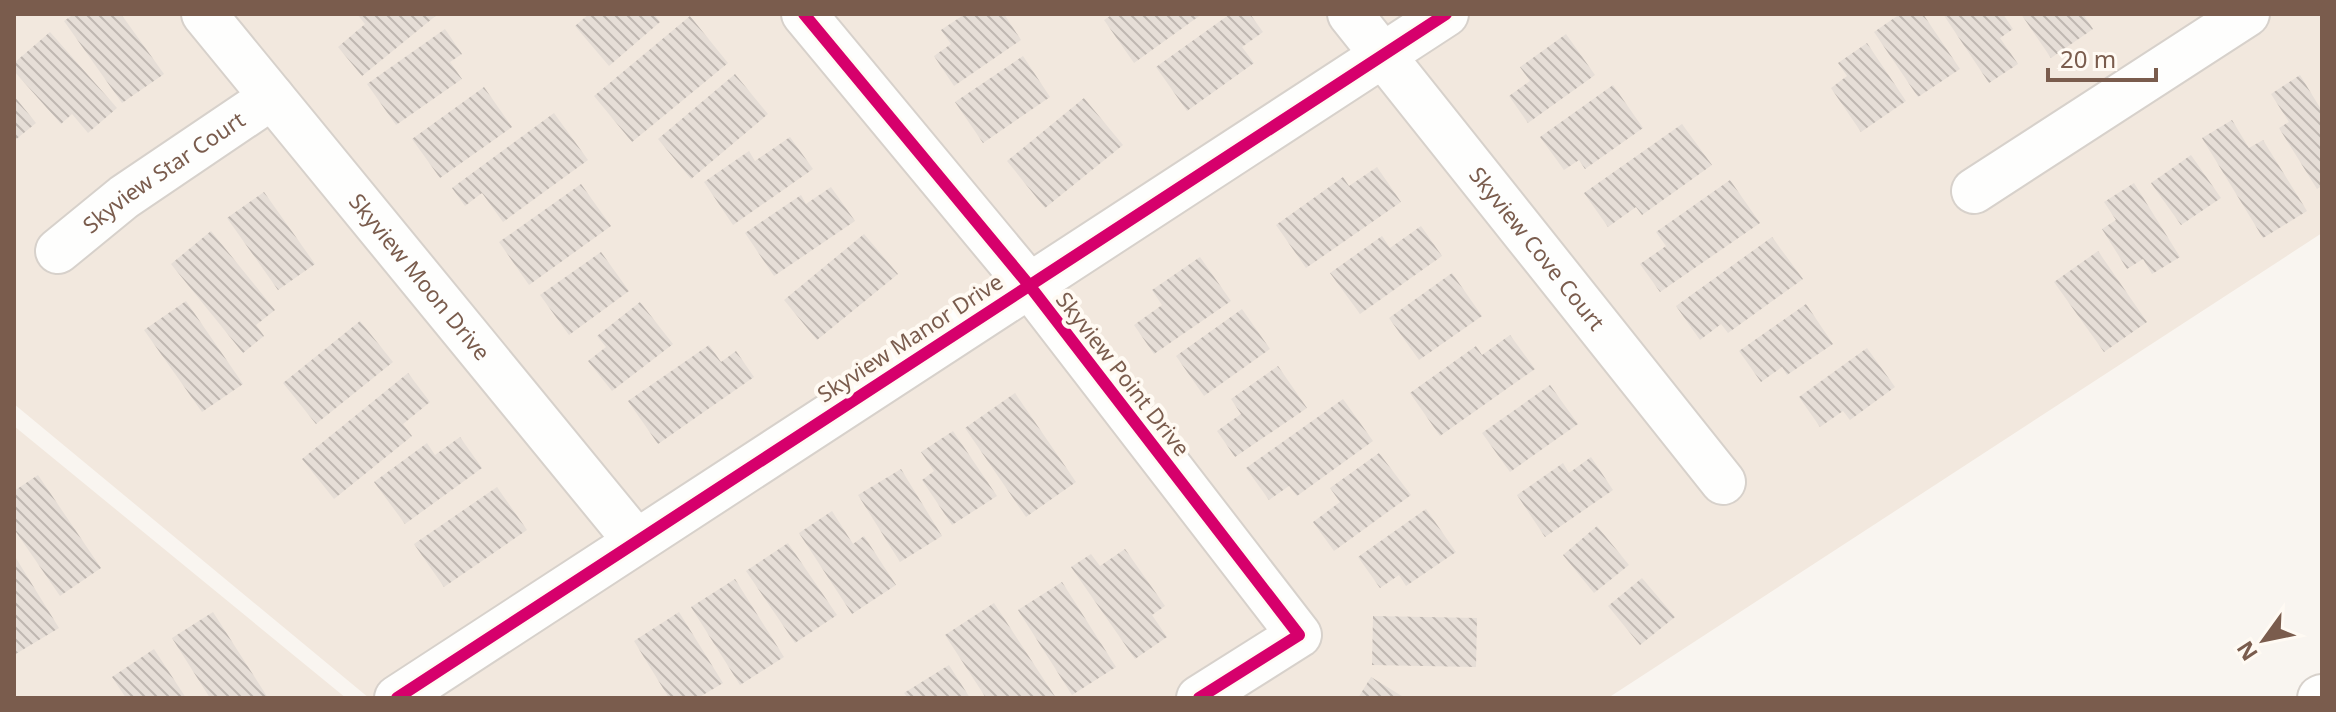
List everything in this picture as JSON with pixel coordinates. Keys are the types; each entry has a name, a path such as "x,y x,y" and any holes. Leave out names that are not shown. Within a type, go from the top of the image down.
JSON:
{"street":[{"name":"Skyview Moon Drive","path":"204,14 636,541"},
{"name":"Skyview Point Drive","path":"804,14 1029,285 1299,635 1199,698"},
{"name":"Skyview Cove Court","path":"1350,14 1723,482"},
{"name":"Skyview Manor Drive","path":"397,698 1446,14"},
{"path":"1974,191 2247,14"},
{"name":"Skyview Star Court","path":"58,251 124,197 272,97"}],"shaded area":[{"path":"14,14 2322,14 2322,233 1608,698 369,698 14,404"},
{"path":"14,426 346,698 14,698"}],"building":[{"path":"74,14 121,14 164,74 122,103 64,21"},
{"path":"357,14 438,14 362,76 338,47 365,24"},
{"path":"589,14 654,14 660,22 609,66 575,26"},
{"path":"965,14 1004,14 1021,40 954,86 934,56 951,44 941,30"},
{"path":"1113,14 1202,14 1134,63 1104,20"},
{"path":"1230,14 1250,14 1263,32 1242,47 1254,63 1187,111 1156,67"},
{"path":"1900,14 1923,14 1960,69 1918,97 1874,32"},
{"path":"1943,14 2003,14 2013,29 2000,38 2018,64 1989,83"},
{"path":"2021,14 2083,14 2093,29 2051,58"},
{"path":"690,16 728,63 632,142 594,96"},
{"path":"445,29 462,54 450,62 462,79 396,125 367,84"},
{"path":"50,32 117,108 88,133 72,114 61,124 14,71 14,63"},
{"path":"1566,34 1595,75 1528,123 1509,96 1530,81 1520,67"},
{"path":"1867,43 1906,101 1861,132 1831,88 1847,76 1838,63"},
{"path":"1023,56 1050,97 983,143 955,102"},
{"path":"735,74 768,114 691,179 658,139"},
{"path":"2300,75 2322,111 2322,186 2317,189 2279,128 2289,122 2271,94"},
{"path":"1613,85 1643,128 1585,169 1579,160 1564,170 1540,137"},
{"path":"484,87 512,127 440,178 412,139"},
{"path":"14,96 36,123 14,141"},
{"path":"1084,98 1123,145 1045,208 1007,161"},
{"path":"554,113 588,160 503,222 482,193 465,206 452,188"},
{"path":"2232,120 2249,148 2263,140 2307,211 2263,238 2202,138"},
{"path":"1682,124 1712,165 1642,215 1636,207 1608,227 1584,193"},
{"path":"790,137 813,169 733,225 704,182 749,151 755,161"},
{"path":"2191,155 2221,198 2181,225 2151,183"},
{"path":"1377,167 1401,202 1306,268 1276,225 1343,177 1349,186"},
{"path":"1730,180 1760,223 1660,292 1640,264 1666,246 1656,232"},
{"path":"2134,183 2180,257 2152,274 2143,259 2127,269 2102,229 2116,220 2104,202"},
{"path":"581,184 611,226 529,285 499,242"},
{"path":"831,187 855,221 774,276 745,233 801,195 806,204"},
{"path":"264,192 315,264 278,290 227,218"},
{"path":"1421,226 1442,256 1360,314 1330,273 1382,236 1390,248"},
{"path":"211,231 275,310 256,325 264,336 243,353 171,264"},
{"path":"864,234 898,274 817,340 784,300"},
{"path":"1772,237 1803,279 1728,333 1721,324 1700,340 1676,306"},
{"path":"2098,251 2147,322 2104,352 2054,282"},
{"path":"601,252 629,291 569,335 540,295"},
{"path":"1200,257 1231,301 1154,354 1134,325 1162,305 1152,290"},
{"path":"1452,273 1482,316 1419,360 1389,318"},
{"path":"186,301 243,384 202,412 144,330"},
{"path":"640,302 673,344 612,391 588,361 606,347 597,336"},
{"path":"1806,304 1833,344 1787,375 1782,367 1761,382 1739,351"},
{"path":"1242,309 1270,349 1204,396 1176,356"},
{"path":"360,321 393,362 316,424 283,383"},
{"path":"1510,335 1535,369 1440,436 1410,393 1476,346 1482,355"},
{"path":"709,345 721,362 736,351 754,377 658,444 628,401"},
{"path":"1867,348 1895,387 1850,420 1843,411 1820,427 1799,397"},
{"path":"1278,366 1307,408 1235,457 1217,431 1241,414 1231,399"},
{"path":"408,373 430,402 403,424 412,436 334,499 302,459"},
{"path":"1550,385 1578,424 1510,472 1482,433"},
{"path":"1015,393 1076,482 1026,517 965,428"},
{"path":"1343,399 1373,441 1297,496 1289,486 1269,500 1246,468"},
{"path":"953,431 997,496 952,525 922,480 934,471 921,452"},
{"path":"460,437 482,468 405,524 374,482 427,443 435,455"},
{"path":"1379,453 1411,495 1334,551 1313,522 1340,502 1330,488"},
{"path":"1591,457 1613,490 1545,537 1517,495 1563,463 1569,473"},
{"path":"901,469 942,536 900,562 858,495"},
{"path":"38,475 101,568 60,596 14,529 14,491"},
{"path":"497,487 527,530 444,587 414,544"},
{"path":"1426,509 1456,552 1406,586 1399,575 1380,588 1358,557"},
{"path":"832,511 853,544 864,536 896,585 852,614 799,533"},
{"path":"1597,526 1629,565 1594,593 1563,555"},
{"path":"788,543 837,615 795,643 746,571"},
{"path":"1125,549 1165,606 1152,615 1167,637 1135,659 1071,567 1091,554 1100,566"},
{"path":"14,555 59,628 14,655"},
{"path":"1642,578 1675,617 1640,645 1608,606"},
{"path":"735,579 784,657 740,685 691,607"},
{"path":"1062,582 1116,667 1072,695 1018,610"},
{"path":"994,603 1056,698 986,698 945,635"},
{"path":"213,612 268,698 210,698 172,638"},
{"path":"679,612 723,683 698,698 669,698 634,641"},
{"path":"1373,616 1477,618 1476,667 1372,665"},
{"path":"154,649 186,698 126,698 112,677"},
{"path":"949,665 970,698 908,698 904,693"},
{"path":"1371,677 1405,698 1358,698"}],"cycle path":[{"path":"804,14 1029,285 1299,635 1199,698"},
{"path":"397,698 1446,14"}]}
